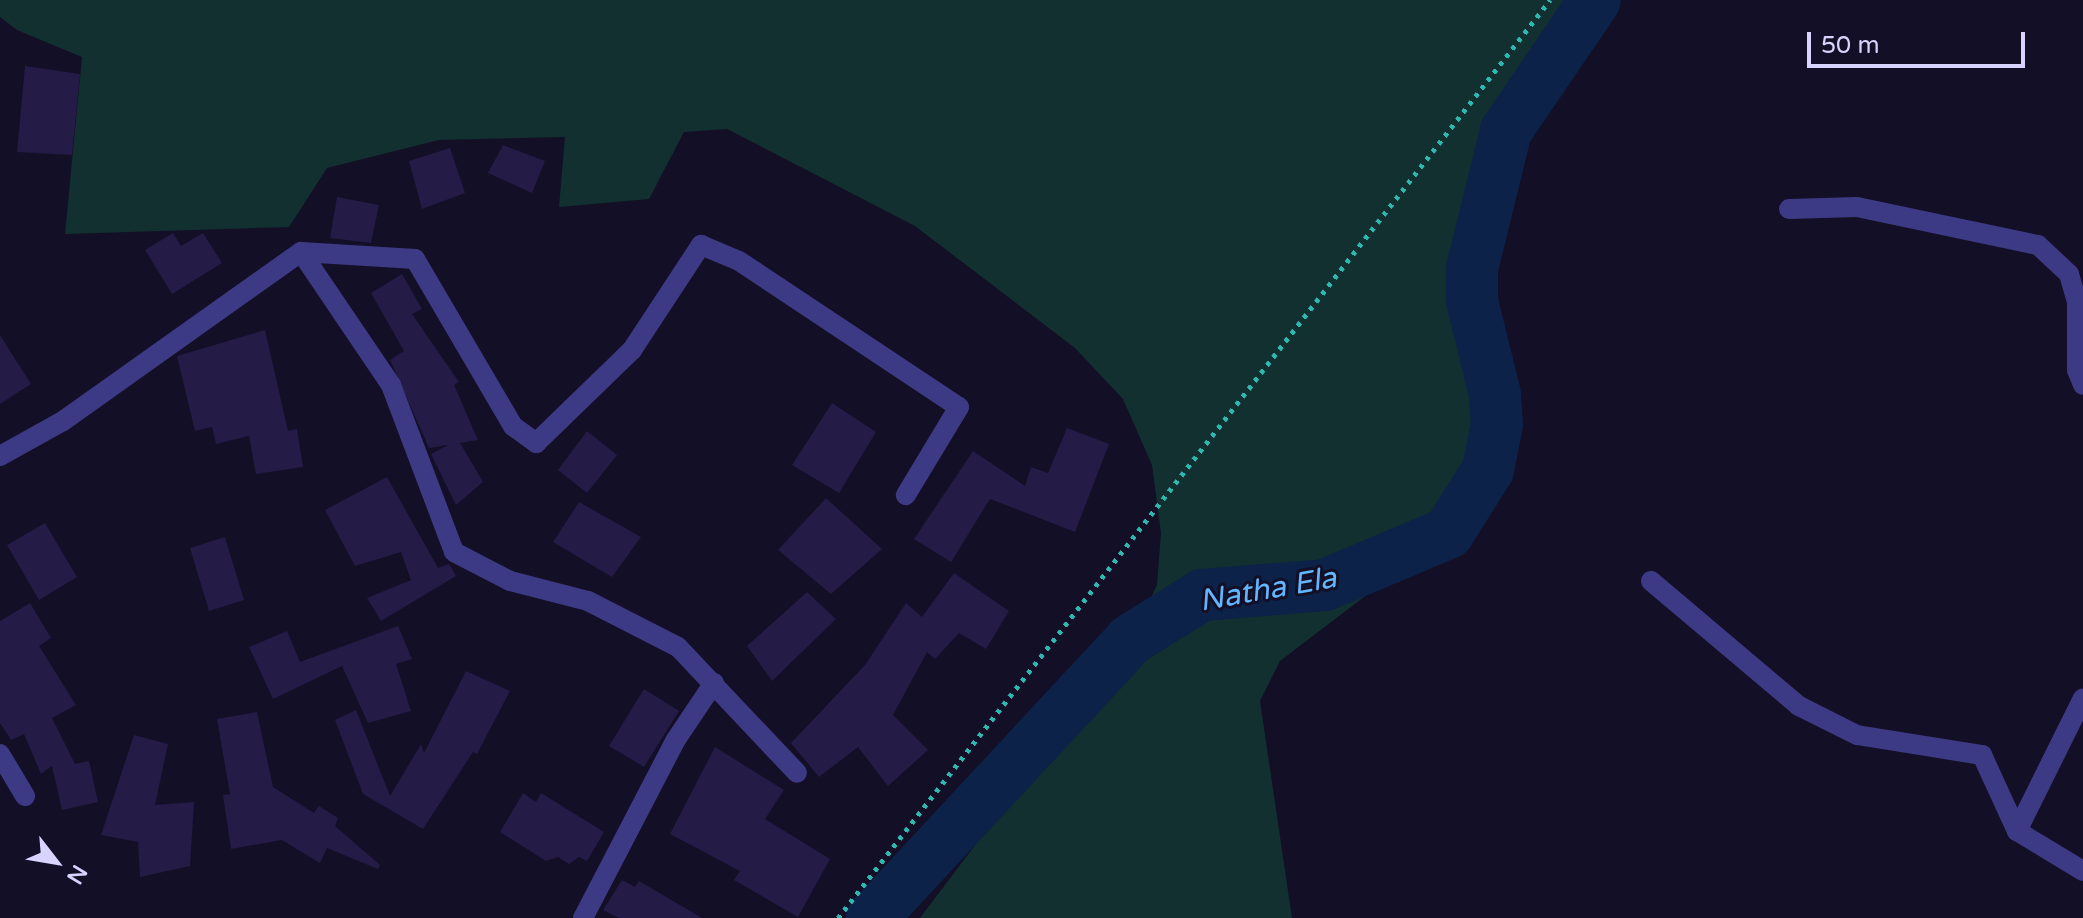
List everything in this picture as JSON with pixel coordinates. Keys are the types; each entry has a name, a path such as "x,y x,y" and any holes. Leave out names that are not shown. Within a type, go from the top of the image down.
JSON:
{"street":[{"path":"1789,209 1857,207 2038,245 2069,274 2077,302 2077,370 2083,385"},
{"path":"0,456 63,421 301,252 415,259 513,426 536,443 632,350 701,245 739,261 959,407 906,495"},
{"path":"301,252 391,385 454,552 510,581 588,601 678,647 797,773"},
{"path":"1651,581 1799,706 1857,735 1982,755 2017,831 2083,871"},
{"path":"583,918 675,741 714,683"},
{"path":"2017,831 2083,698"},
{"path":"0,754 25,796"}],"path":[{"path":"838,918 1550,0"}],"green space":[{"path":"0,0 1621,0 1505,170 1472,268 1472,301 1495,394 1497,424 1488,470 1471,502 1448,533 1280,661 1260,701 1292,918 920,918 1130,640 1157,585 1161,533 1152,465 1123,399 1075,348 915,226 727,129 684,132 649,199 559,207 565,137 439,140 327,168 289,227 65,234 82,57 17,30 0,17"}],"building":[{"path":"25,66 80,74 72,155 17,152"},
{"path":"503,145 545,161 532,193 488,173"},
{"path":"450,148 465,193 422,209 409,161"},
{"path":"337,197 379,205 371,243 330,238"},
{"path":"173,233 181,246 203,233 222,263 172,294 145,250"},
{"path":"402,274 422,309 412,314 459,382 454,385 478,440 460,443 483,482 456,505 431,454 448,445 429,448 390,360 404,351 371,293"},
{"path":"265,330 288,431 297,429 303,467 256,474 249,436 216,444 212,427 195,431 177,356"},
{"path":"0,335 31,384 0,404"},
{"path":"832,403 876,432 839,493 792,465"},
{"path":"1067,428 1109,444 1075,532 990,499 951,562 914,539 973,451 1025,486 1031,467 1048,473"},
{"path":"587,431 617,455 587,493 558,470"},
{"path":"387,477 438,568 449,564 456,576 381,621 367,598 411,580 401,552 355,566 325,510"},
{"path":"826,498 882,549 831,594 778,550"},
{"path":"579,502 641,537 612,577 553,542"},
{"path":"45,523 77,577 39,600 7,545"},
{"path":"225,537 244,600 209,611 190,548"},
{"path":"954,573 1009,611 986,649 959,633 935,659 927,652 893,715 928,750 888,786 858,747 819,777 791,743 865,665 906,603 922,617"},
{"path":"807,592 836,619 772,681 747,646"},
{"path":"30,603 51,638 39,646 76,705 52,718 75,764 89,761 98,802 62,810 52,766 41,774 24,734 11,740 0,723 0,621"},
{"path":"398,626 412,659 396,664 411,711 368,723 342,666 273,699 249,647 287,631 300,662"},
{"path":"466,671 510,691 477,754 473,752 423,829 363,794 335,720 356,710 390,796 421,744 424,753"},
{"path":"644,689 679,711 644,767 609,746"},
{"path":"257,712 273,787 314,813 319,806 338,818 335,826 380,865 378,869 327,848 320,863 282,840 231,849 223,795 230,794 217,719"},
{"path":"134,735 168,744 155,805 194,802 190,866 140,877 138,842 101,835"},
{"path":"715,747 784,790 765,819 830,859 798,917 734,880 740,871 670,834"},
{"path":"523,793 536,802 541,793 604,832 587,861 579,857 569,864 558,857 546,861 500,832"},
{"path":"622,880 635,887 639,881 702,918 619,918 603,910"}],"waterway":[{"name":"Natha Ela","path":"872,918 1130,640 1202,595 1325,585 1448,533 1488,470 1497,424 1495,394 1472,301 1472,269 1506,131 1595,0"}]}
